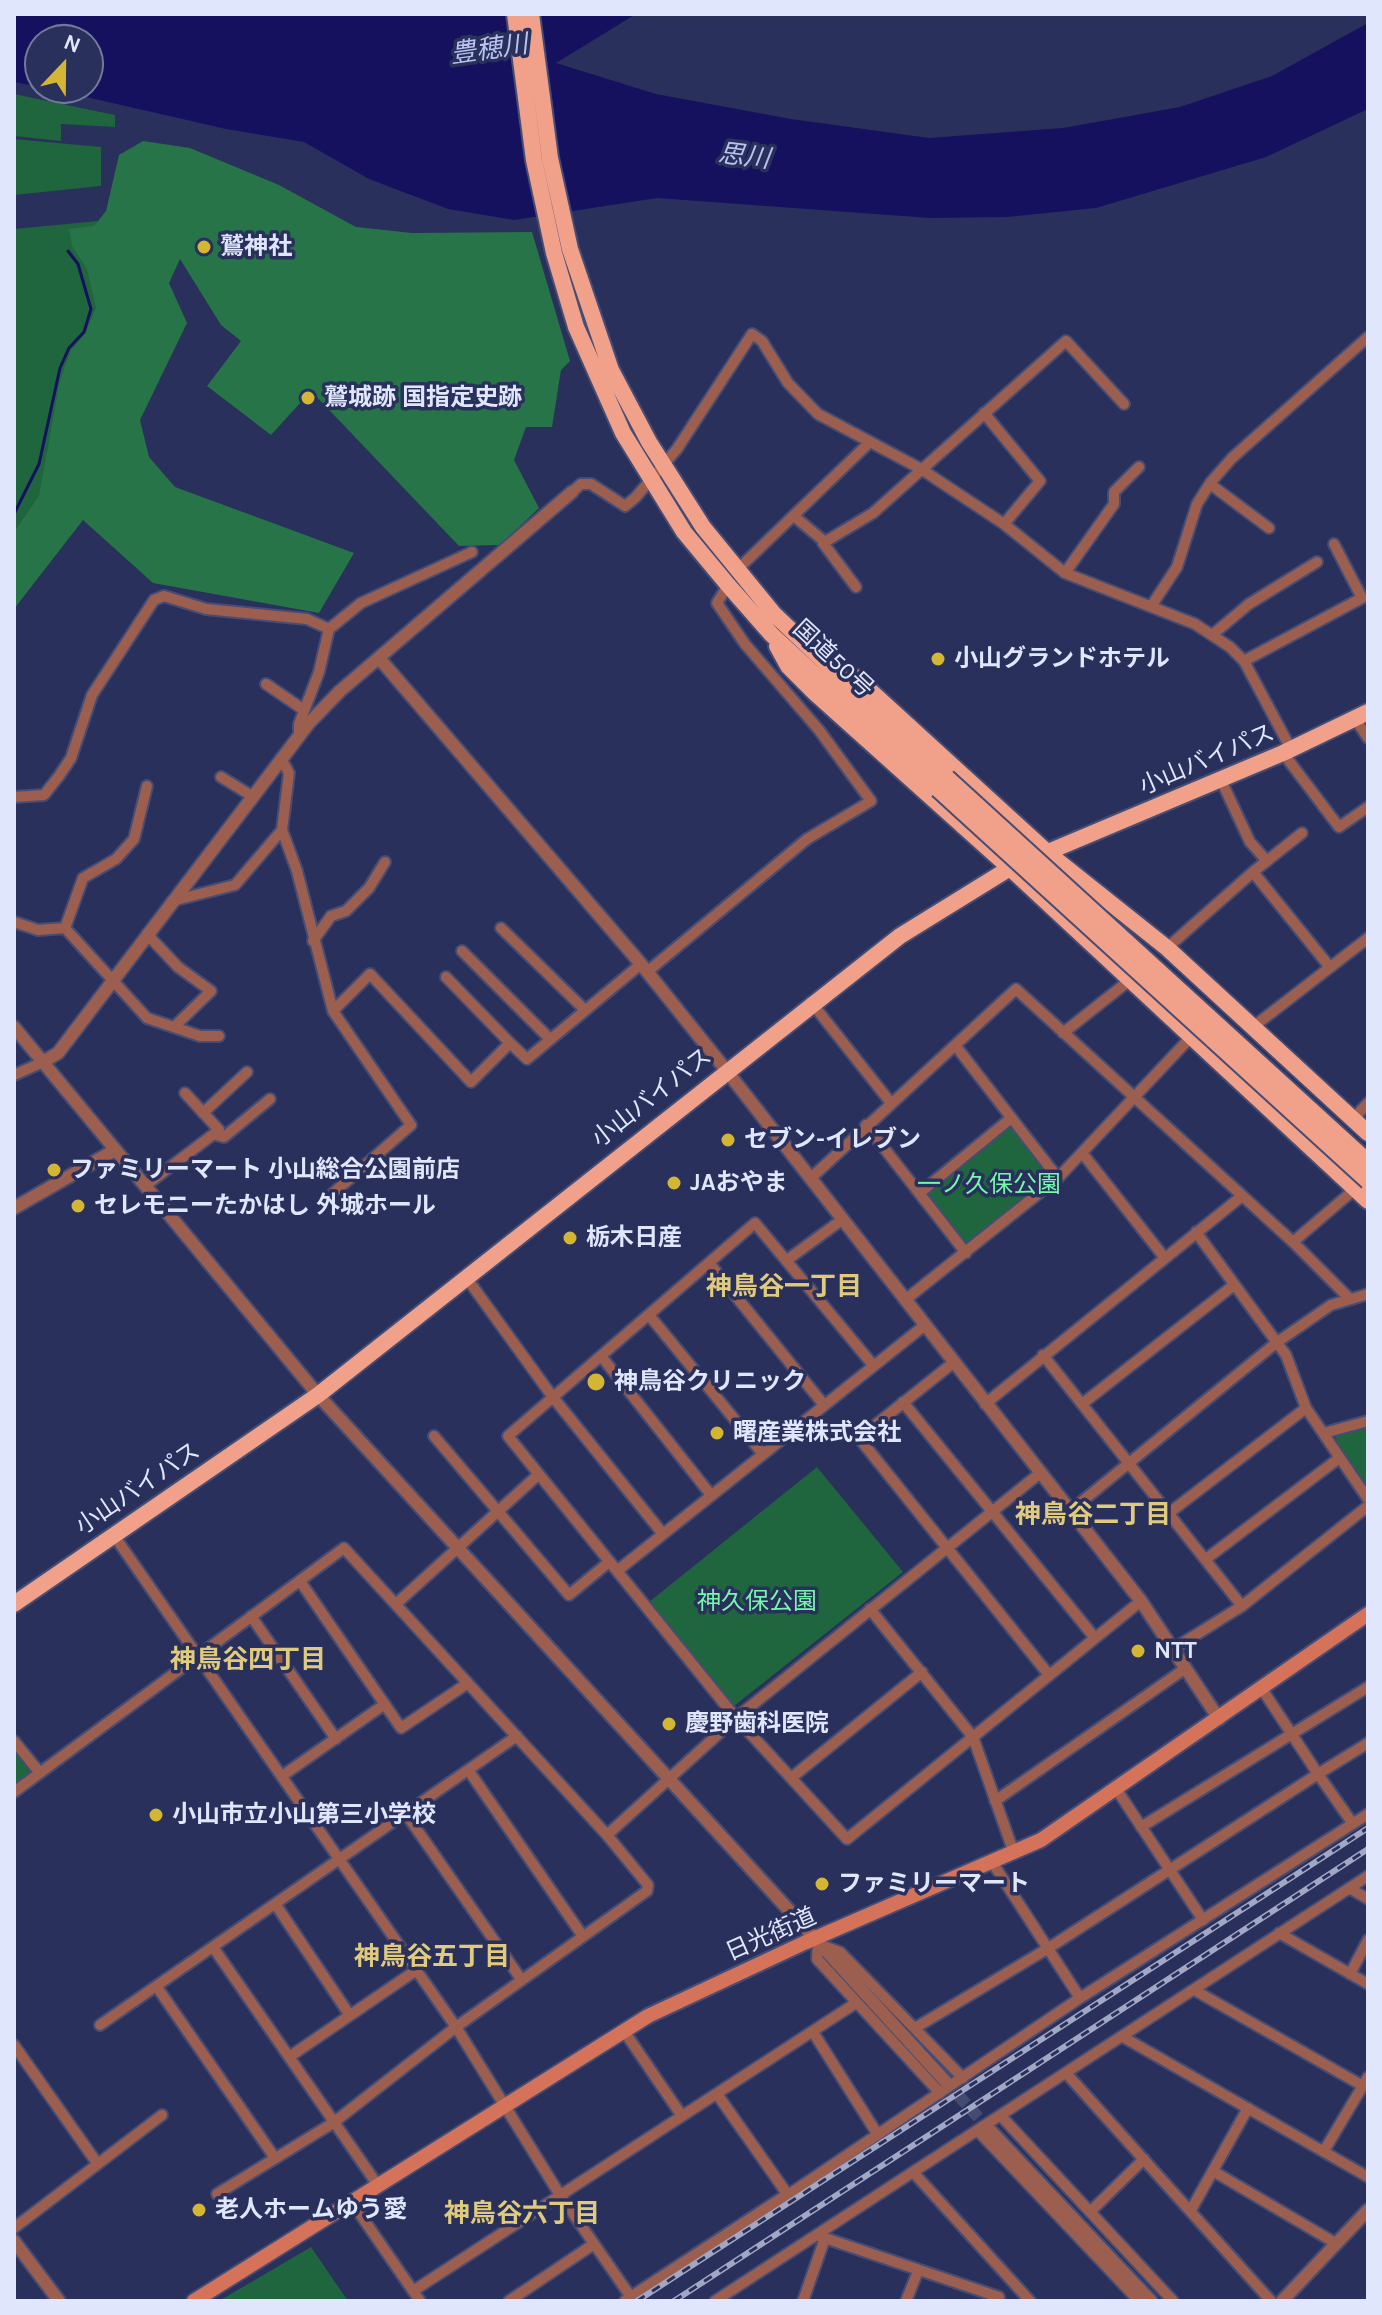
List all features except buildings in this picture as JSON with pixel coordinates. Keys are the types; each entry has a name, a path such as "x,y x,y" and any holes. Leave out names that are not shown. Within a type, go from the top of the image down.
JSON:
{"highway":[{"name":"国道50号","path":"515,14 540,193 609,405 650,481 684,532 771,634 1368,1162"},
{"name":"国道50号","path":"531,14 556,192 584,324 703,527 741,576 942,784 1361,1185"},
{"path":"741,576 1049,854 1167,948 1368,1133"},
{"path":"771,634 783,658 806,684 1010,868 1189,1039 1361,1185 1368,1201"},
{"name":"小山バイパス","path":"14,1604 318,1395 811,1002 900,936 1010,868 1221,780 1361,716"}],"main road":[{"name":"日光街道","path":"194,2301 503,2104 675,2002 1014,1853 1064,1826 1368,1614"}],"street":[{"path":"14,1075 58,1053 281,758 340,691 581,484 591,484 625,506 664,465 752,334 762,341 788,383 818,414 921,469 1004,524 1065,573 1152,605 1212,635 1244,661 1287,751 1339,827 1368,807"},
{"path":"1152,605 1177,567 1197,504 1210,484 1232,458 1368,337"},
{"path":"856,587 824,548 825,542 873,513 1066,341 1124,404"},
{"path":"984,413 1040,481 1004,524"},
{"path":"741,576 802,506 870,442"},
{"path":"1065,573 1114,504 1114,492 1139,467"},
{"path":"1210,484 1269,528"},
{"path":"795,517 825,542"},
{"path":"1244,661 1362,598 1334,544"},
{"path":"299,736 329,629 361,603 472,552"},
{"path":"1212,635 1249,604 1317,562"},
{"path":"446,977 527,1059 584,1009 644,968 807,839 871,801 819,730 745,644 717,603 728,585"},
{"path":"14,797 44,795 59,776 71,758 92,695 154,600 164,596 206,609 307,619 329,629"},
{"path":"379,658 644,968 726,1070 1141,1601 1219,1719"},
{"path":"266,684 304,710"},
{"path":"1361,716 1368,738"},
{"path":"281,758 289,773 282,830 297,871 333,1011 411,1125 331,1195"},
{"path":"221,777 252,796"},
{"path":"1221,780 1250,842 1267,861"},
{"path":"65,928 83,878 116,859 134,839 147,786"},
{"path":"172,901 235,885 282,830"},
{"path":"1167,948 1302,833"},
{"path":"313,941 331,916 346,911 369,888 385,862"},
{"path":"1253,872 1329,966"},
{"path":"14,922 38,930 65,928"},
{"path":"65,928 147,1018 200,1036 219,1036"},
{"path":"501,928 584,1009"},
{"path":"147,934 178,967 202,980 211,991 174,1027"},
{"path":"1253,1027 1368,938"},
{"path":"462,951 549,1038"},
{"path":"333,1011 370,974 471,1082 510,1043"},
{"path":"1063,1033 1130,980"},
{"path":"811,1178 1016,989 1293,1242 1349,1298"},
{"path":"811,1002 891,1103"},
{"path":"14,1027 318,1395 816,1941 943,2088"},
{"path":"905,1300 1058,1178 1189,1039"},
{"path":"955,1045 1058,1178"},
{"path":"203,1113 247,1072"},
{"path":"145,1186 219,1130 185,1093"},
{"path":"216,1135 224,1137 270,1099"},
{"path":"1353,1119 1368,1103"},
{"path":"921,1192 1010,1119"},
{"path":"866,1125 966,1253"},
{"path":"14,1208 115,1150"},
{"path":"1083,1154 1164,1257"},
{"path":"1293,1242 1361,1185"},
{"path":"985,1404 1242,1196"},
{"path":"787,1260 843,1219"},
{"path":"873,1365 755,1223 508,1436 736,1718 847,1839 1141,1601"},
{"path":"1196,1232 1286,1355 1306,1408 1368,1499"},
{"path":"709,1263 824,1405"},
{"path":"466,1277 552,1396 663,1534"},
{"path":"1082,1404 1234,1285"},
{"path":"1069,1512 1276,1343 1331,1305 1368,1294"},
{"path":"649,1315 763,1454"},
{"path":"434,1436 569,1595 663,1534 925,1325"},
{"path":"1043,1355 1242,1606"},
{"path":"601,1356 711,1495"},
{"path":"953,1363 859,1438 1049,1675"},
{"path":"903,1402 1095,1638"},
{"path":"1169,1513 1306,1408"},
{"path":"1324,1433 1368,1421"},
{"path":"1206,1559 1338,1459"},
{"path":"396,1604 539,1474"},
{"path":"607,1835 736,1718 1039,1474"},
{"path":"1173,1649 1242,1606 1368,1506"},
{"path":"113,1534 456,2027 628,2299 1080,1998 1368,1814"},
{"path":"14,1792 344,1548 607,1835 648,1885 647,1891 456,2027 333,2123 217,2194"},
{"path":"300,1581 401,1728 468,1683"},
{"path":"870,1609 973,1737 1014,1853"},
{"path":"251,1616 336,1739"},
{"path":"995,1801 1186,1668"},
{"path":"791,1778 922,1672"},
{"path":"1141,1827 1368,1687"},
{"path":"1262,1689 1353,1824"},
{"path":"282,1776 385,1704"},
{"path":"100,2025 517,1736"},
{"path":"14,1741 40,1773"},
{"path":"915,2028 1047,1949 1368,1743"},
{"path":"469,1771 582,1935"},
{"path":"1117,1790 1203,1920"},
{"path":"406,1814 521,1979"},
{"path":"992,1862 1080,1998"},
{"path":"715,2301 821,2236 913,2172 984,2130 1368,1876"},
{"path":"1349,1888 1368,1899"},
{"path":"276,1905 349,2014"},
{"path":"1279,1933 1368,1984"},
{"path":"1350,1974 1368,1940"},
{"path":"816,1941 817,1959 856,2003 943,2088"},
{"path":"816,1941 840,1952 963,2078"},
{"path":"213,1947 377,2184"},
{"path":"289,2057 415,1971"},
{"path":"157,1987 275,2158"},
{"path":"1196,1991 1366,2081 1324,2151"},
{"path":"413,2291 856,2003"},
{"path":"624,2031 682,2116"},
{"path":"813,2032 878,2135"},
{"path":"1123,2037 1368,2177"},
{"path":"14,2045 97,2163"},
{"path":"1066,2073 1271,2301"},
{"path":"717,2094 788,2195"},
{"path":"1191,2210 1248,2108"},
{"path":"14,2228 162,2115"},
{"path":"1001,2116 1173,2301"},
{"path":"984,2130 1139,2301"},
{"path":"984,2130 1151,2301"},
{"path":"1090,2212 1144,2159"},
{"path":"1213,2171 1337,2244"},
{"path":"913,2172 1030,2301"},
{"path":"351,2201 420,2301"},
{"path":"1282,2301 1368,2210"},
{"path":"821,2236 998,2299 1014,2283"},
{"path":"803,2301 821,2236"},
{"path":"14,2241 59,2301"},
{"path":"509,2301 594,2244"},
{"path":"906,2301 918,2271"}],"green space":[{"path":"14,94 24,96 24,104 62,104 115,115 115,127 61,124 61,141 14,136"},
{"path":"14,139 101,147 101,186 14,195"},
{"path":"143,141 190,148 279,185 356,227 412,233 532,232 570,361 561,370 552,427 526,427 514,460 539,508 500,545 459,546 311,391 271,435 207,386 241,341 221,325 180,259 169,283 187,323 140,420 149,457 175,487 354,553 319,613 153,583 83,520 14,609 14,532 39,496 60,380 71,350 85,334 96,308 87,269 72,246 69,229 94,226 106,211 119,155"},
{"path":"98,221 102,283 97,333 43,512 14,554 14,229"},
{"name":"一ノ久保公園","path":"1010,1125 1053,1178 968,1245 926,1193"},
{"path":"1368,1424 1368,1487 1335,1439 1339,1431"},
{"name":"神久保公園","path":"817,1467 903,1572 734,1706 649,1602"},
{"path":"14,1744 30,1765 31,1774 14,1786"},
{"path":"311,2247 348,2301 219,2301"}],"water":[{"path":"14,14 636,14 556,63 656,94 791,119 929,138 1063,128 1180,107 1272,76 1368,23 1368,109 1266,157 1096,208 1007,217 930,218 657,198 514,220 448,209 369,179 304,142 226,129 104,101 104,24 24,24 24,84 14,82"}],"waterway":[{"path":"14,514 39,464 60,368 69,348 84,332 91,309 78,264 68,251"}],"tunnel":[{"path":"946,2082 990,2130"}],"railway":[{"path":"637,2301 1368,1828"},
{"path":"674,2301 1368,1849"}],"place":[{"name":"鷲神社","path":"204,247"},
{"name":"鷲城跡 国指定史跡","path":"308,398"},
{"name":"小山グランドホテル","path":"938,659"},
{"name":"セブン-イレブン","path":"728,1140"},
{"name":"ファミリーマート 小山総合公園前店","path":"54,1170"},
{"name":"JAおやま","path":"674,1183"},
{"name":"セレモニーたかはし 外城ホール","path":"78,1206"},
{"name":"栃木日産","path":"570,1238"},
{"name":"神鳥谷クリニック","path":"596,1382"},
{"name":"曙産業株式会社","path":"717,1433"},
{"name":"NTT","path":"1138,1651"},
{"name":"慶野歯科医院","path":"669,1724"},
{"name":"小山市立小山第三小学校","path":"156,1815"},
{"name":"ファミリーマート","path":"822,1884"},
{"name":"老人ホームゆう愛","path":"199,2210"}],"district":[{"name":"神鳥谷一丁目","path":"784,1288"},
{"name":"神鳥谷二丁目","path":"1093,1516"},
{"name":"神鳥谷四丁目","path":"248,1661"},
{"name":"神鳥谷五丁目","path":"432,1958"},
{"name":"神鳥谷六丁目","path":"522,2215"}],"water label":[{"name":"豊穂川","path":"489,50"},
{"name":"思川","path":"744,157"}]}
